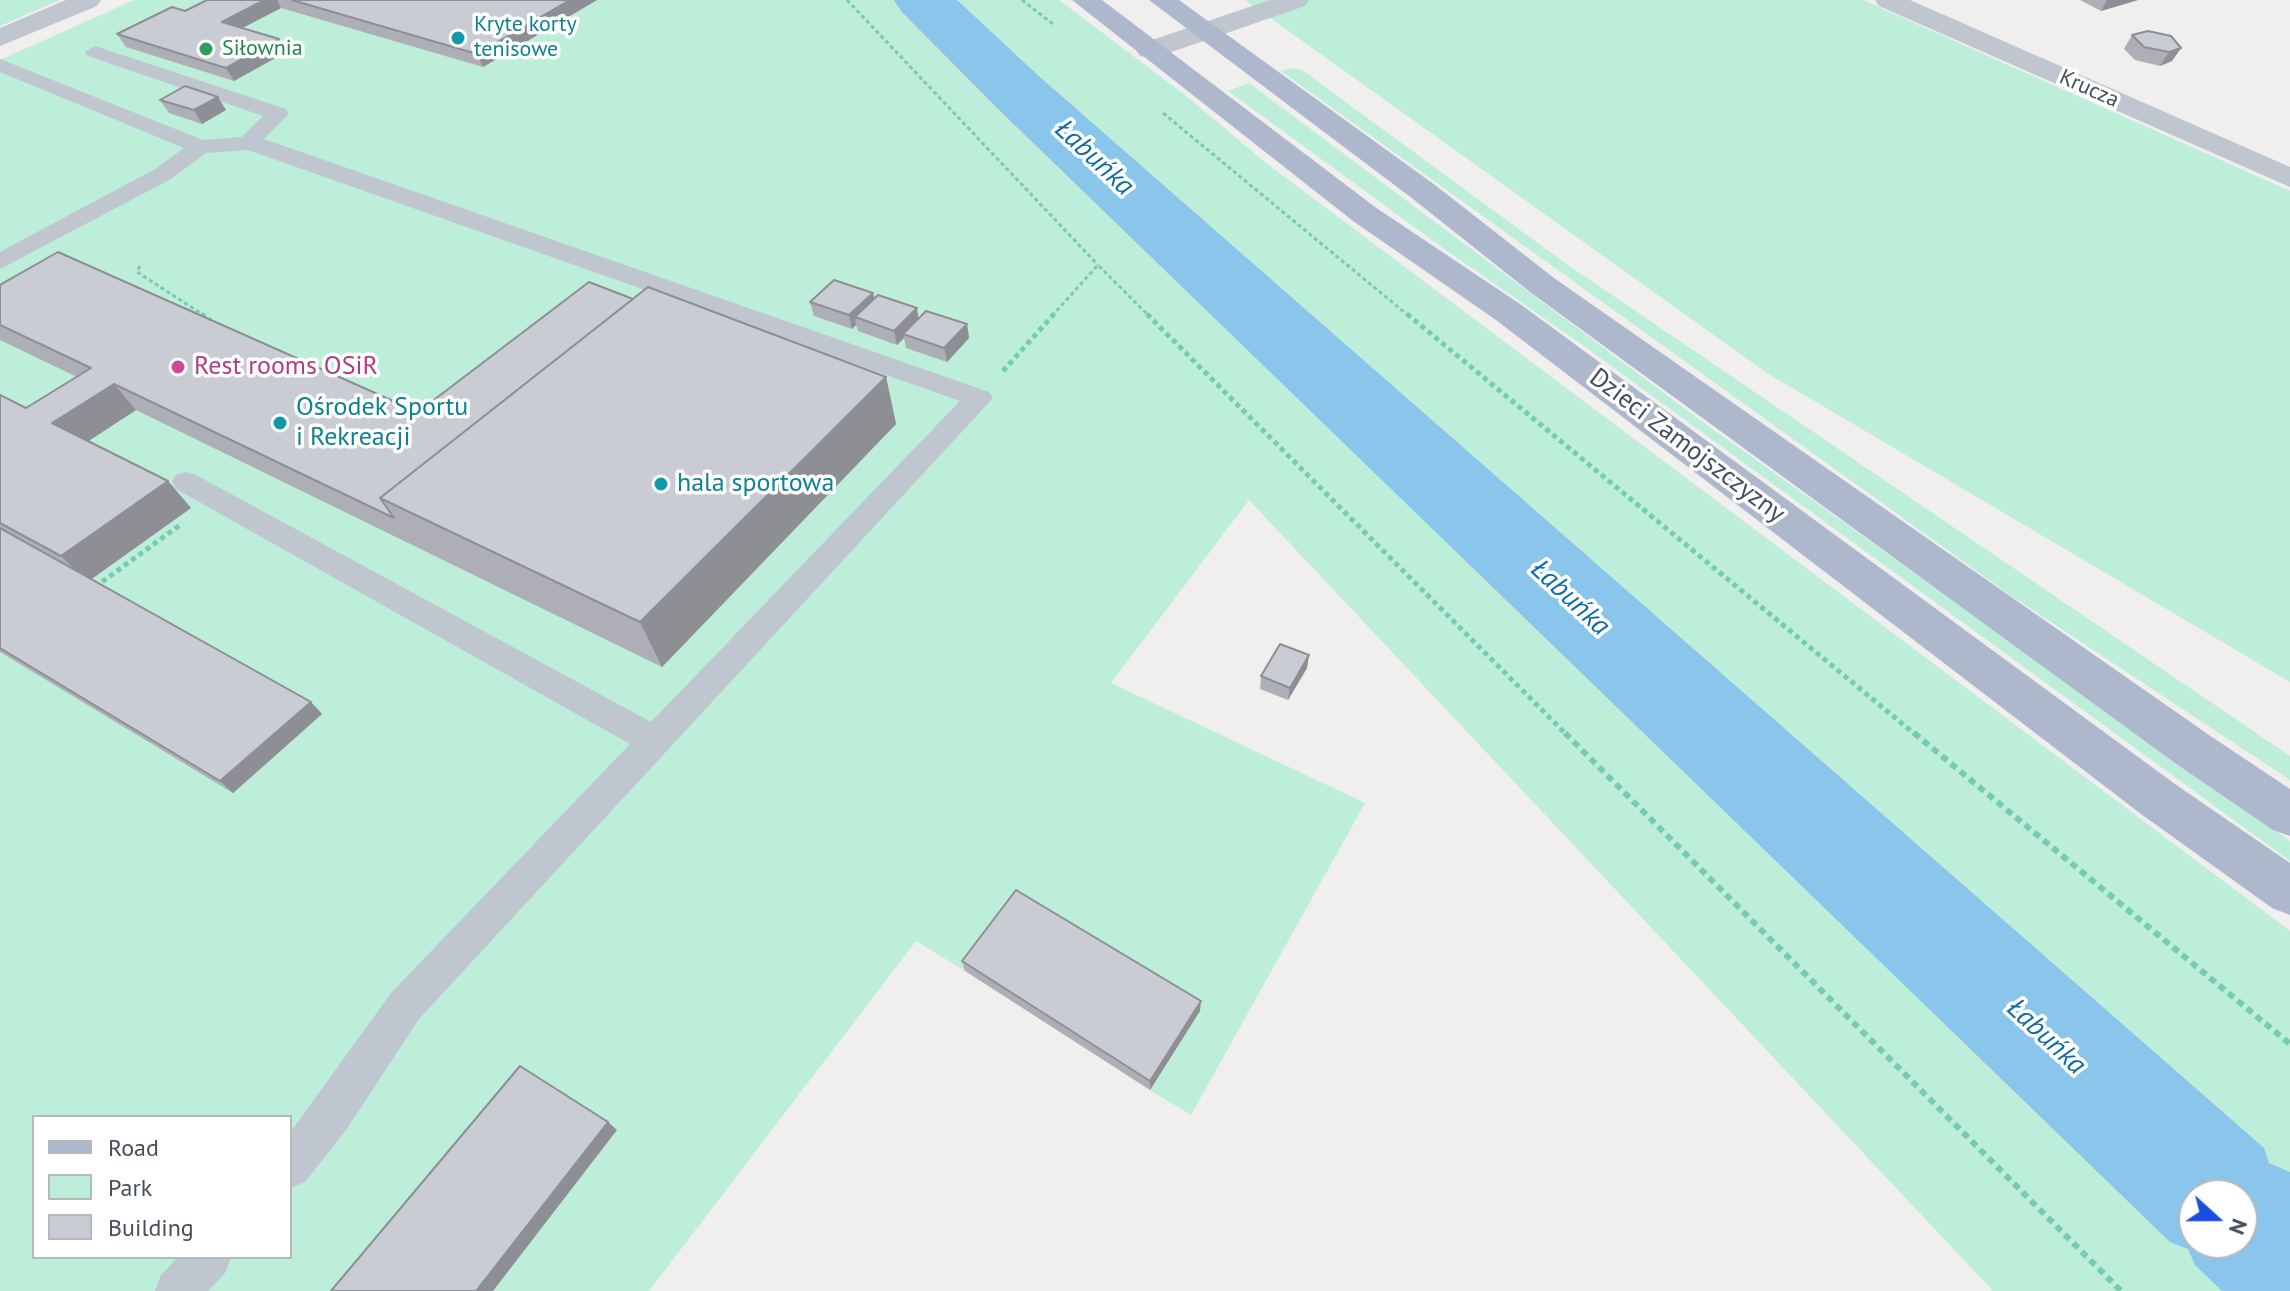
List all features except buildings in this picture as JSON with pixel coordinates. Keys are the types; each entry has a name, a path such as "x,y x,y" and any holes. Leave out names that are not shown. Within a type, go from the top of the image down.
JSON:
{"main road":[{"name":"Dzieci Zamojszczyzny","path":"1085,0 1364,214 1508,312 2158,799 2290,892"},
{"name":"Dzieci Zamojszczyzny","path":"1162,0 1424,192 1542,285 2192,749 2290,815"}],"street":[{"path":"0,38 88,0"},
{"path":"1150,50 1296,0"},
{"name":"Krucza","path":"1888,0 2290,178"},
{"path":"2261,165 2290,156"}],"lane":[{"path":"95,52 278,114 248,143"},
{"path":"0,65 200,147 248,143 307,160 979,398 405,1006 331,1115 292,1164"},
{"path":"0,262 163,174 200,147"},
{"path":"186,482 653,740"},
{"path":"177,1291 207,1259"}],"path":[{"path":"847,0 1098,265 2121,1291"},
{"path":"1022,0 1058,29"},
{"path":"1154,105 2290,1044"},
{"path":"979,398 1098,265"},
{"path":"140,266 137,272 213,322"},
{"path":"95,587 216,499"}],"green space":[{"path":"0,0 60,0 0,26"},
{"path":"134,0 1059,0 1185,95 1266,163 2290,931 2290,1291 1993,1291 1249,500 1111,683 1365,803 1191,1115 1150,1090 1200,1011 965,971 916,941 649,1291 0,1291 0,60"},
{"path":"1245,0 1863,0 2290,191 2290,682 1767,373"},
{"path":"1292,68 1302,70 1565,263 2290,756 2290,780 2010,595 1281,71"},
{"path":"1249,83 1700,420 2290,841 2290,861 1577,341 1443,248 1228,91"}],"waterway":[{"name":"Łabuńka","path":"923,0 1018,92 2200,1179"},
{"name":"Łabuńka","path":"2258,1233 2290,1262"}],"place":[{"name":"Kryte korty tenisowe","path":"458,38"},
{"name":"Siłownia","path":"206,49"},
{"name":"Rest rooms OSiR","path":"178,367"},
{"name":"Ośrodek Sportu i Rekreacji","path":"280,423"},
{"name":"hala sportowa","path":"661,484"}]}
